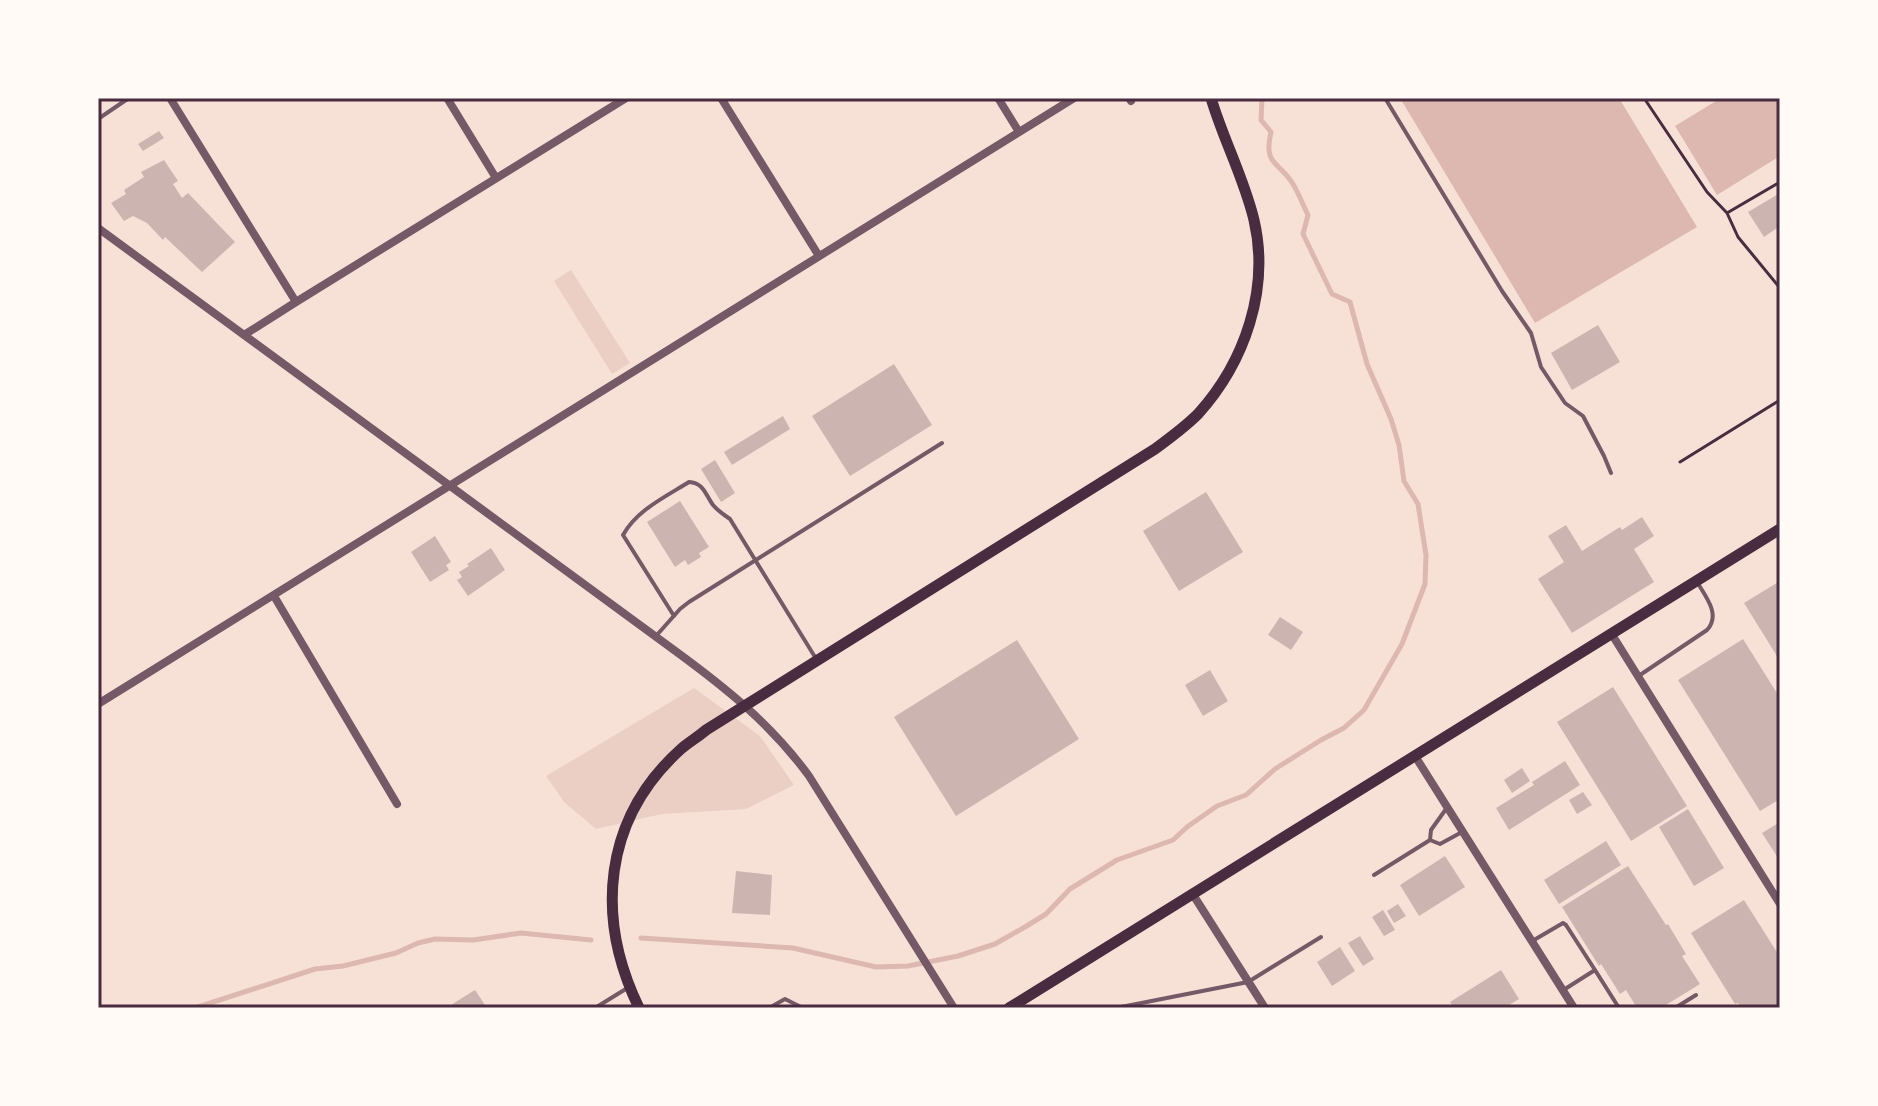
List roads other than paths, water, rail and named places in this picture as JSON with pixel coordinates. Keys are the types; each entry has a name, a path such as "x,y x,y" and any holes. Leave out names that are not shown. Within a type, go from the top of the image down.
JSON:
{"main road":[{"path":"639,1008 615,944 611,896 621,841 629,819 659,771 706,730 1155,449 1196,416 1227,376 1250,323 1259,270 1255,223 1211,98"},
{"path":"1009,1008 1780,529"}],"street":[{"path":"170,98 296,302"},
{"path":"447,98 496,178"},
{"path":"244,335 626,98"},
{"path":"721,98 819,256"},
{"path":"998,98 1019,132"},
{"path":"98,704 1074,98"},
{"path":"98,228 656,636 768,726 790,749 809,776 954,1008"},
{"path":"274,596 397,804"},
{"path":"1611,633 1780,904"},
{"path":"1415,756 1574,1008"},
{"path":"1192,893 1265,1008"}],"lane":[{"path":"98,119 129,98"},
{"path":"1385,98 1502,291 1531,333 1541,367 1565,403 1583,416 1611,473"},
{"path":"656,636 689,602 942,443"},
{"path":"674,616 623,535 640,514 689,482 697,483 703,487 715,508 730,519 817,660"},
{"path":"1638,676 1712,625 1714,616 1696,581"},
{"path":"1430,840 1431,830 1447,807"},
{"path":"1430,840 1440,844 1462,832"},
{"path":"1374,875 1430,840"},
{"path":"1531,941 1563,923 1566,925 1619,1008"},
{"path":"1116,1008 1248,982 1321,937"},
{"path":"1563,991 1595,970"},
{"path":"595,1008 629,987"},
{"path":"1675,1008 1696,995"},
{"path":"769,1008 785,999 803,1008"}],"waterway":[{"path":"641,938 793,948 876,967 908,966 958,956 995,944 1025,927 1046,914 1070,889 1117,860 1173,840 1217,806 1246,795 1275,769 1344,728 1364,710 1402,644 1425,584 1426,555 1418,504 1404,481 1399,445 1367,364 1350,302 1332,294 1303,234 1308,215 1293,184 1271,157 1271,132 1261,120 1262,98"},
{"path":"195,1008 315,969 343,966 396,953 435,939 473,940 521,933 591,940"}]}
